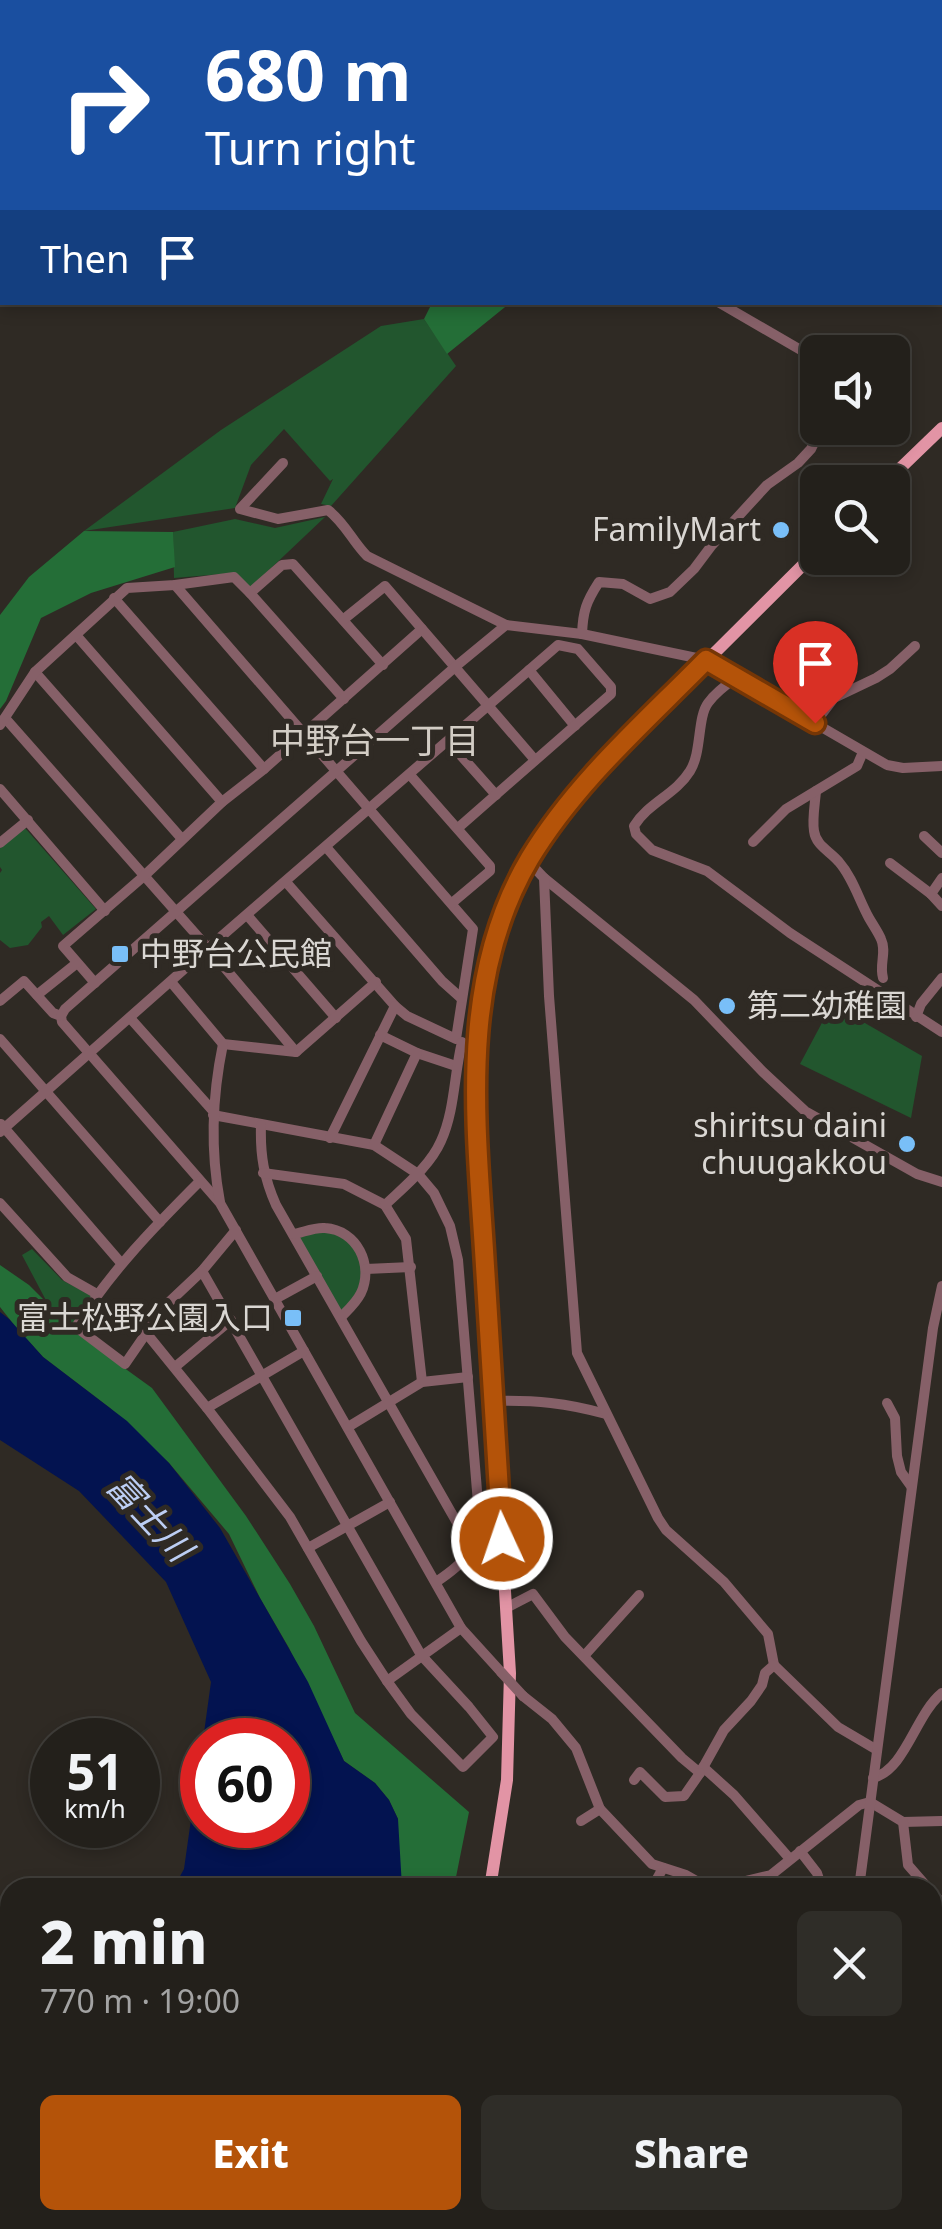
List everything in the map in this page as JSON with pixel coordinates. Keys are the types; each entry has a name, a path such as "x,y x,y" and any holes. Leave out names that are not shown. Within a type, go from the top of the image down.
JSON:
{"main road":[{"path":"904,465 942,428"},
{"path":"491,1878 506,1780 510,1672 476,1116 479,1006 489,960 504,911 528,862 569,801 800,568"}],"street":[{"path":"723,305 800,350"},
{"path":"582,634 586,602 599,582 623,584 650,599 670,592 767,485 798,463 813,445"},
{"path":"283,463 240,509 278,518 328,510 368,556 506,625 582,634 706,660 887,764 903,768 942,766"},
{"path":"250,593 282,566 292,564 383,665"},
{"path":"296,1052 177,912 2,722 34,672 127,588 234,577 344,699"},
{"path":"175,585 472,928 456,1038 406,1016 395,1006 286,882"},
{"path":"344,619 384,586 535,760"},
{"path":"114,598 264,770"},
{"path":"506,625 61,1016 89,1054 220,1203 462,1628 576,1748 600,1809 652,1864 694,1878"},
{"path":"95,983 63,946 422,629"},
{"path":"76,635 222,802"},
{"path":"121,1264 1,1128 558,645 578,649 611,687 611,694 458,828"},
{"path":"815,723 834,698 876,678 916,646"},
{"path":"529,670 574,726"},
{"path":"34,672 182,839"},
{"path":"737,677 706,705 690,770 679,785 642,813 634,826 636,834 652,850 707,871 790,933 942,1032"},
{"path":"448,741 496,795"},
{"path":"753,842 786,809 857,766 862,752"},
{"path":"410,774 490,866 490,872 452,903"},
{"path":"0,788 105,912"},
{"path":"816,791 814,830 825,851 838,860 881,937 884,948 880,966 884,978"},
{"path":"0,843 28,820"},
{"path":"924,836 942,853"},
{"path":"326,847 461,998"},
{"path":"528,862 694,1000 805,1111 917,1174 942,1182"},
{"path":"890,863 942,906"},
{"path":"687,880 691,865"},
{"path":"544,878 548,996 576,1353 666,1530 724,1582 768,1634 774,1665 838,1727 877,1750"},
{"path":"932,894 942,878"},
{"path":"247,915 336,1018"},
{"path":"37,995 77,963"},
{"path":"916,1016 933,998 942,978"},
{"path":"0,1002 24,981 53,1013 61,1016"},
{"path":"171,982 224,1044 296,1052 376,982"},
{"path":"330,1138 395,1006"},
{"path":"130,1018 213,1113 374,1145 418,1174 434,1193 450,1226 458,1260 479,1515 472,1549 460,1566 436,1582"},
{"path":"380,1035 456,1066"},
{"path":"0,1040 160,1222"},
{"path":"384,1205 418,1174 440,1144 450,1114 462,1042"},
{"path":"220,1203 213,1113 224,1044"},
{"path":"374,1145 417,1053"},
{"path":"261,1125 264,1173 276,1205 472,1549"},
{"path":"264,1173 344,1184 384,1205 406,1239 422,1382"},
{"path":"200,1182 121,1264 76,1327 125,1364 165,1306 202,1271 236,1230"},
{"path":"0,1203 68,1277 97,1294"},
{"path":"294,1234 326,1228 346,1235 359,1248 366,1269 363,1288 356,1303 341,1316"},
{"path":"366,1269 411,1266"},
{"path":"147,1334 290,1517 361,1641 411,1714 463,1767 492,1736 421,1655 202,1271"},
{"path":"275,1299 317,1276"},
{"path":"859,1878 933,1328 942,1286"},
{"path":"175,1367 231,1320"},
{"path":"208,1408 304,1350"},
{"path":"348,1427 422,1382 468,1377"},
{"path":"494,1402 546,1400 606,1414"},
{"path":"888,1403 895,1418 897,1475 912,1487"},
{"path":"308,1548 390,1502"},
{"path":"506,1608 533,1594 584,1656 682,1758 734,1794 790,1859"},
{"path":"584,1656 640,1594"},
{"path":"387,1681 462,1628"},
{"path":"634,1780 640,1772 666,1797 684,1796 724,1730 774,1665"},
{"path":"874,1778 895,1764 928,1705 942,1693"},
{"path":"870,1802 903,1822 942,1821"},
{"path":"758,1878 771,1875 859,1806 870,1802"},
{"path":"581,1822 600,1809"},
{"path":"903,1822 908,1865 919,1878"},
{"path":"800,1851 819,1878"},
{"path":"658,1878 663,1868"}],"green space":[{"path":"431,305 508,305 447,354 424,319"},
{"path":"424,319 456,366 331,506 321,504 333,479 330,481 284,429 251,465 235,508 84,531 221,430 381,326"},
{"path":"325,517 250,588 234,573 174,578 173,532 235,519 275,528"},
{"path":"84,531 173,532 175,567 91,593 41,618 0,709 0,615 29,577"},
{"path":"25,828 96,909 63,935 49,916 28,945 10,948 0,940 0,848"},
{"path":"832,1004 922,1056 911,1118 800,1064"},
{"path":"317,1231 341,1235 353,1246 360,1261 359,1289 341,1311 299,1237"},
{"path":"32,1249 62,1280 92,1296 71,1327 49,1306 22,1255"},
{"path":"0,1265 29,1285 80,1336 152,1388 246,1516 290,1584 355,1713 469,1812 456,1878 394,1878 398,1819 389,1800 375,1783 344,1761 229,1534 169,1463 110,1408 43,1357 0,1307"}],"water":[{"name":"富士川","path":"0,1312 43,1357 127,1421 169,1463 220,1528 308,1682 344,1761 375,1783 389,1800 398,1819 401,1878 179,1878 187,1848 310,1848 310,1718 206,1718 211,1682 166,1582 79,1491 0,1440"}],"place":[{"name":"FamilyMart","path":"781,530"},
{"name":"中野台公民館","path":"120,954"},
{"name":"第二幼稚園","path":"727,1006"},
{"name":"shiritsu daini chuugakkou","path":"907,1144"},
{"name":"富士松野公園入口","path":"293,1318"}],"district":[{"name":"中野台一丁目","path":"375,741"}],"route":[{"path":"502,1539 476,1116 479,1006 504,911 528,862 569,801 706,660 815,723"}]}
